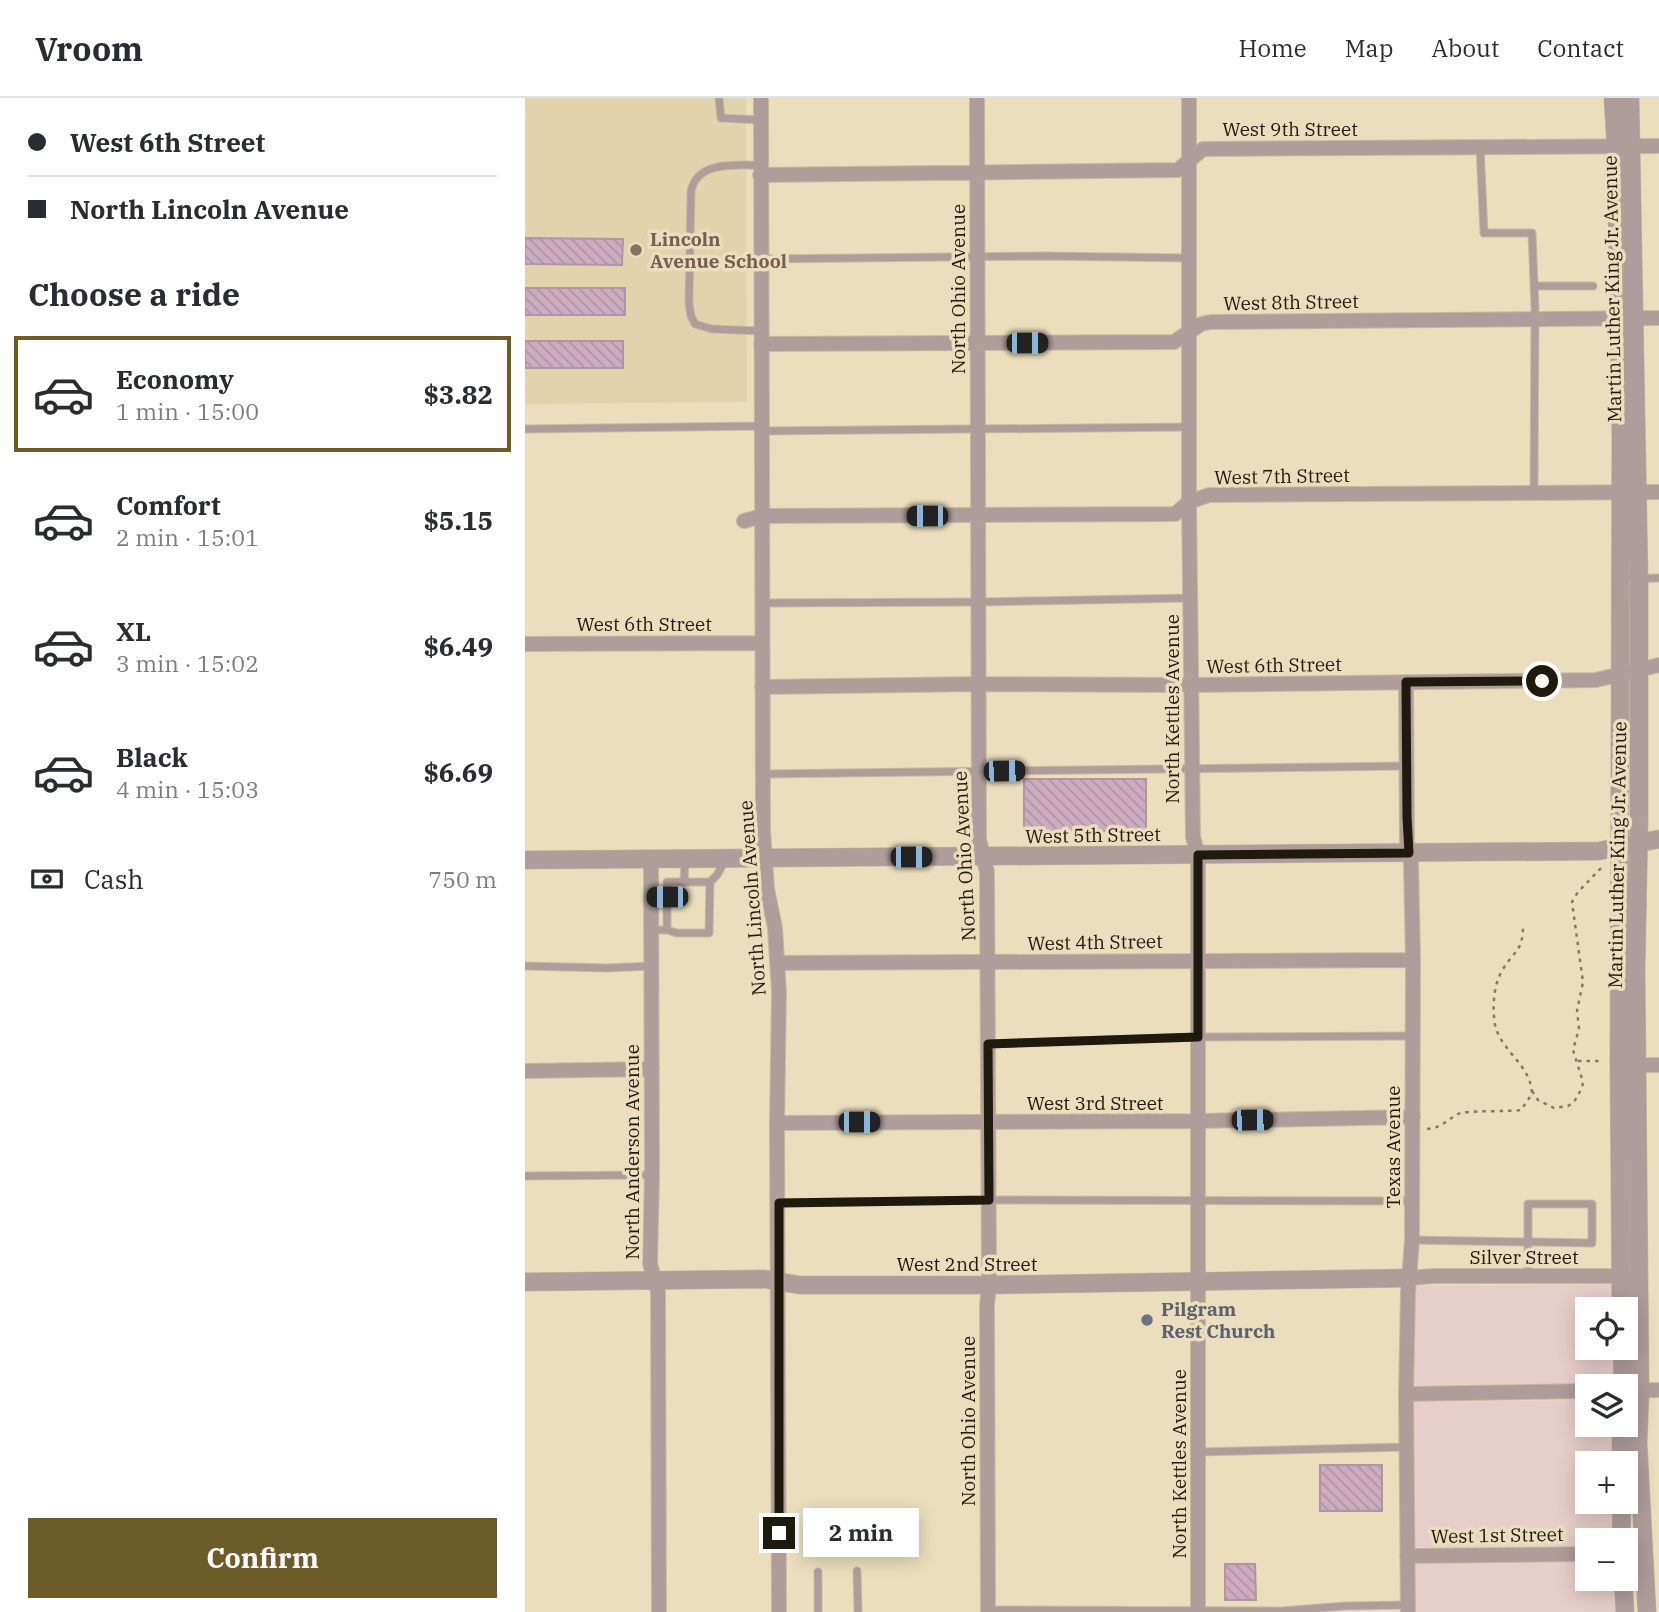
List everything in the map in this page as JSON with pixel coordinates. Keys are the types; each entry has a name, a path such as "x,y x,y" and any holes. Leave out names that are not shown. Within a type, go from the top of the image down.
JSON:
{"street":[{"name":"North Lincoln Avenue","path":"761,98 763,830 767,889 775,928 778,963 779,1612"},
{"name":"North Ohio Avenue","path":"977,98 979,839 987,872 989,1122 988,1611"},
{"name":"North Kettles Avenue","path":"1189,98 1189,502 1193,837 1198,855 1198,1611"},
{"name":"Martin Luther King Jr. Avenue","path":"1613,98 1623,146"},
{"name":"Martin Luther King Jr. Avenue","path":"1621,1297 1614,1063 1639,670 1639,579 1629,491 1623,146 1630,98"},
{"name":"West 9th Street","path":"760,170 1178,170 1203,149 1659,146"},
{"name":"West 8th Street","path":"761,337 978,344 1174,342 1201,324 1211,322 1659,318"},
{"name":"Martin Luther King Jr. Avenue","path":"1629,491 1619,579 1619,674 1637,1065 1639,1276 1630,1374"},
{"name":"West 7th Street","path":"744,521 762,516 1175,514 1189,502 1209,495 1659,492"},
{"name":"West 6th Street","path":"525,644 762,643"},
{"name":"West 6th Street","path":"762,687 1596,680 1659,665"},
{"name":"Texas Avenue","path":"1406,682 1406,766 1413,960 1412,1240 1406,1394 1408,1608"},
{"name":"West 5th Street","path":"525,860 1599,851 1659,839"},
{"name":"North Anderson Avenue","path":"651,859 650,1264 658,1291 659,1612"},
{"name":"West 4th Street","path":"778,963 1413,960"},
{"path":"1614,1063 1659,1065"},
{"path":"525,1071 652,1069"},
{"name":"West 3rd Street","path":"777,1123 1413,1117"},
{"name":"Silver Street","path":"1409,1278 1639,1276"},
{"name":"West 2nd Street","path":"525,1282 764,1279 799,1285 989,1285 1409,1278"},
{"path":"1638,1389 1659,1390"},
{"path":"1406,1394 1575,1391"},
{"name":"Martin Luther King Jr. Avenue","path":"1637,1437 1652,1553 1647,1612"},
{"name":"West 1st Street","path":"1407,1556 1575,1554"},
{"path":"1624,1591 1625,1612"}],"lane":[{"path":"719,98 721,118 760,120"},
{"path":"1480,147 1484,233 1532,233 1535,319 1534,494"},
{"path":"760,170 720,166 697,176 693,182 689,304 695,324 761,337"},
{"path":"761,259 1047,256 1190,258"},
{"path":"1534,286 1593,286"},
{"path":"525,429 978,430 1190,427"},
{"path":"1619,579 1659,578"},
{"path":"763,603 1191,597"},
{"path":"763,774 1406,766"},
{"path":"684,882 685,859"},
{"path":"652,930 709,933 710,882 726,859"},
{"path":"667,930 667,882 710,882"},
{"path":"651,897 667,897"},
{"path":"525,967 652,966"},
{"path":"988,1044 1198,1037 1413,1036"},
{"path":"525,1176 652,1175"},
{"path":"779,1203 989,1200 1412,1201"},
{"path":"1412,1240 1528,1242 1592,1243 1592,1204 1528,1204 1528,1242 1528,1276"},
{"path":"1198,1452 1406,1447"},
{"path":"857,1571 858,1612"},
{"path":"818,1572 818,1612"},
{"path":"988,1611 1408,1608"}],"path":[{"path":"1523,926 1520,949 1505,966 1497,980 1493,996 1497,1034 1528,1074 1532,1091 1538,1100 1554,1108 1568,1106 1574,1102 1582,1088 1573,1050 1579,1029 1577,1011 1583,982 1572,902 1606,862"},
{"path":"1577,1061 1614,1063"},
{"path":"1424,1129 1438,1128 1459,1113 1521,1110 1532,1091"}],"shaded area":[{"name":"Lincoln Avenue School","path":"525,98 746,98 747,402 525,404"},
{"path":"1613,1284 1613,1297 1575,1297 1575,1360 1614,1360 1615,1374 1575,1374 1575,1383 1414,1385 1416,1286"},
{"path":"1575,1400 1575,1437 1614,1437 1614,1451 1575,1451 1575,1514 1614,1514 1614,1528 1575,1528 1575,1546 1414,1547 1413,1402"},
{"path":"1575,1562 1575,1591 1616,1591 1618,1612 1415,1612 1414,1564"}],"building":[{"path":"525,238 623,239 622,265 525,264"},
{"path":"525,288 625,288 625,315 525,315"},
{"path":"525,341 623,341 623,368 525,368"},
{"path":"1024,779 1146,779 1146,831 1024,831"},
{"path":"1320,1465 1382,1465 1382,1511 1320,1511"},
{"path":"1225,1564 1255,1564 1256,1600 1225,1600"}],"place":[{"name":"Lincoln Avenue School","path":"636,250"},
{"name":"Pilgram Rest Church","path":"1147,1320"}],"route":[{"path":"779,1533 779,1203 989,1200 988,1044 1198,1037 1198,855 1409,853 1406,682 1542,681"}]}
